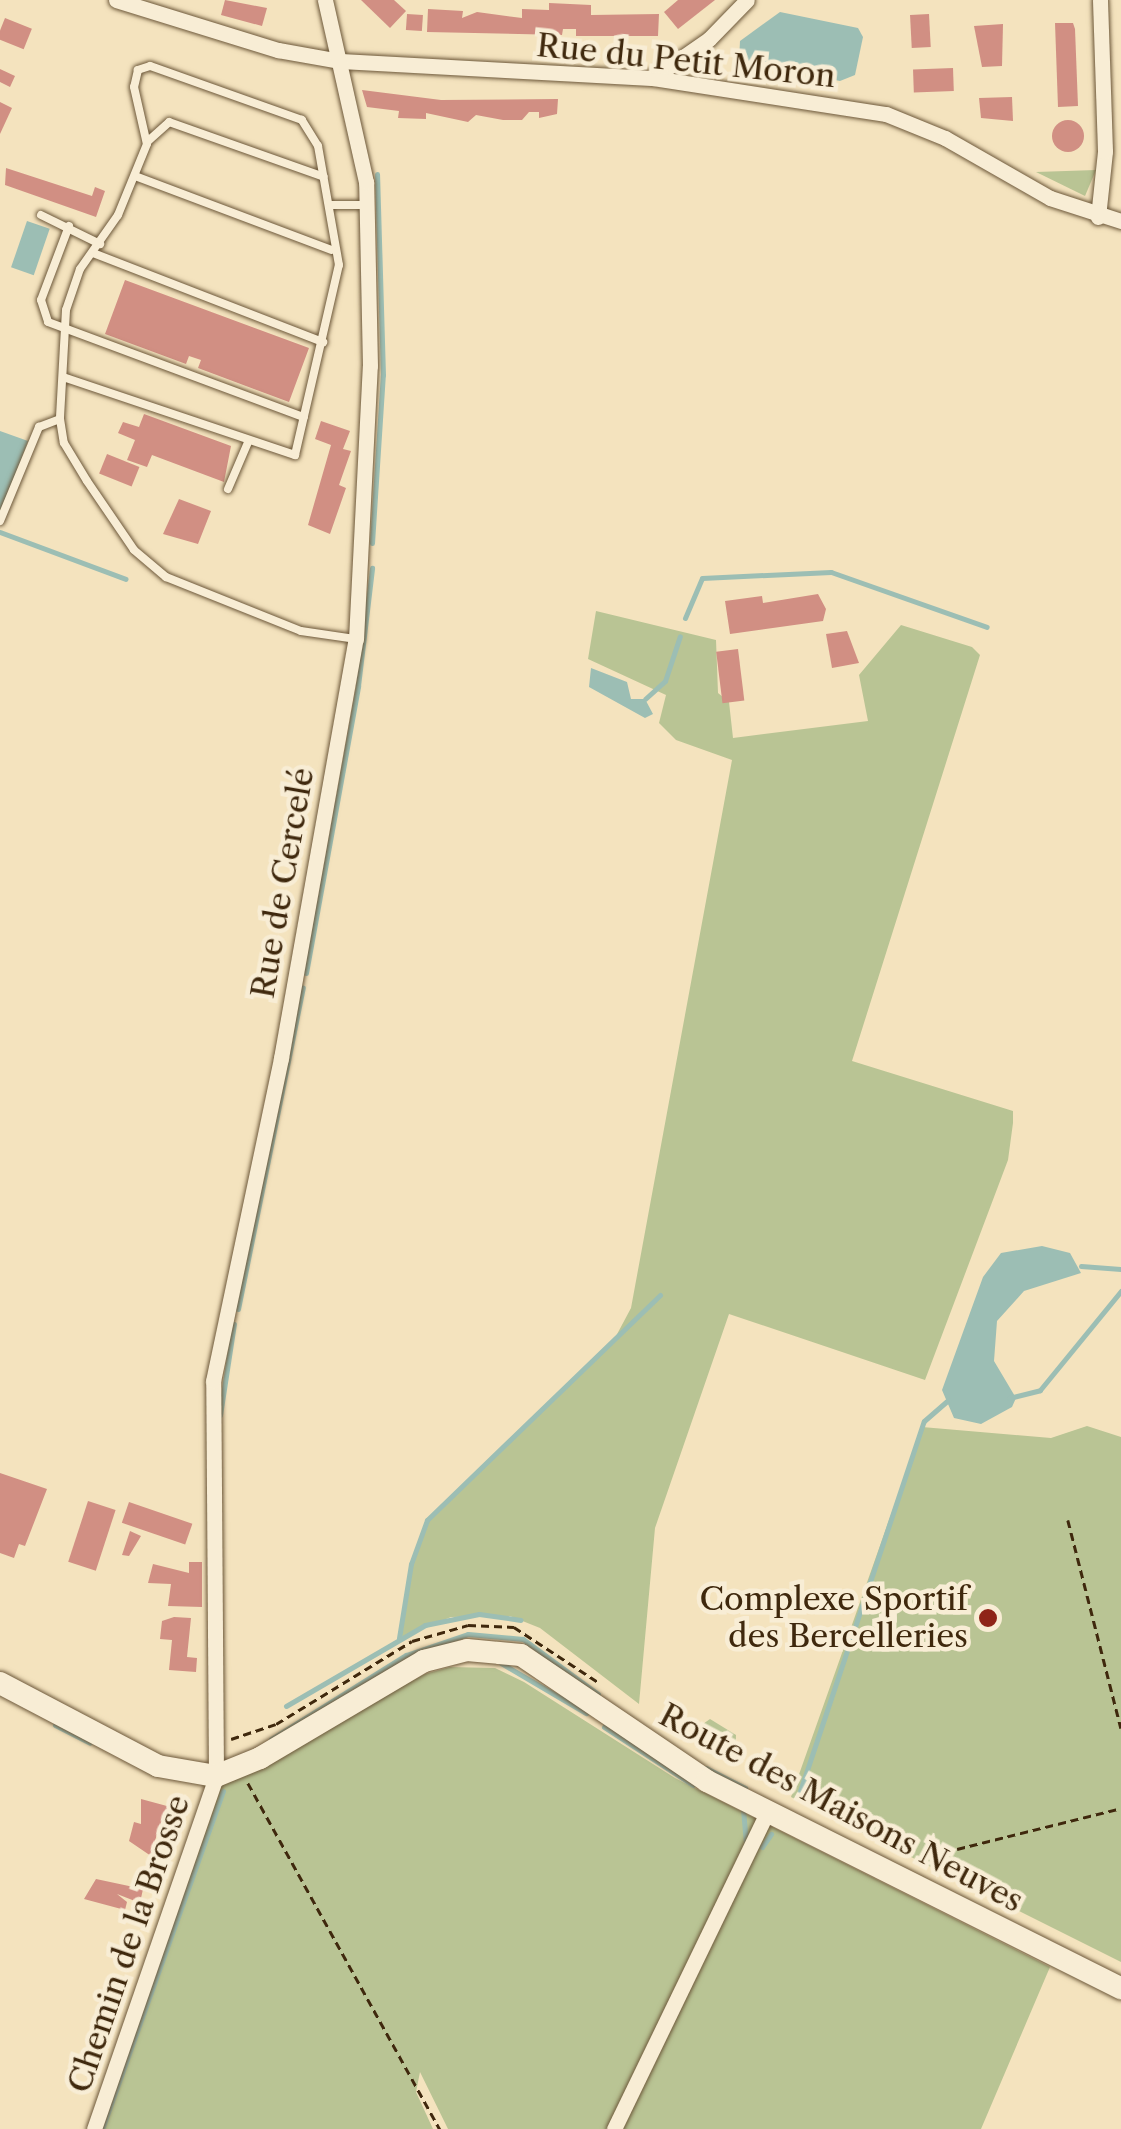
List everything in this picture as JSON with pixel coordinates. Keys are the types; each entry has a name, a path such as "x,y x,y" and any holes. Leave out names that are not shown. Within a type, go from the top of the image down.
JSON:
{"street":[{"name":"Rue du Petit Moron","path":"116,0 278,50 339,60 653,78 886,114 1098,217 1121,222"},
{"name":"Rue de Cercelé","path":"216,1776 213,1381 280,1058 356,639 369,401 367,204 364,158 325,0"},
{"path":"653,78 709,39 747,0"},
{"path":"1098,217 1105,151 1100,0"},
{"name":"Route des Maisons Neuves","path":"0,1684 158,1766 216,1776 240,1768 424,1661 495,1650 544,1666 662,1756 1121,1988"},
{"name":"Chemin de la Brosse","path":"94,2129 216,1776"},
{"path":"614,2129 768,1811"}],"lane":[{"path":"62,377 295,455 339,265 332,250 318,146 302,120 150,66 138,70 134,87 147,142"},
{"path":"324,177 169,122 147,142 135,176 100,244 80,269 65,329 60,419 64,443 87,481 134,550 166,577 301,631 356,639"},
{"path":"135,176 332,250"},
{"path":"329,206 367,204"},
{"path":"41,215 100,244"},
{"path":"69,226 41,300 48,322 304,417"},
{"path":"93,253 324,342"},
{"path":"0,521 39,426 60,419"},
{"path":"228,489 249,440"}],"path":[{"path":"1068,1520 1121,1728"},
{"path":"240,1768 440,2129"},
{"path":"957,1849 1121,1808"}],"green space":[{"path":"1096,170 1085,196 1036,172"},
{"path":"596,611 716,640 718,693 729,702 733,738 868,721 859,675 901,625 972,647 980,655 852,1061 1013,1111 1008,1160 925,1380 729,1314 655,1528 639,1704 540,1628 510,1616 451,1617 399,1638 411,1564 427,1520 615,1338 631,1308 732,760 676,740 659,723 666,695 588,659"},
{"name":"Complexe Sportif des Bercelleries","path":"1087,1426 1121,1437 1121,1962 791,1797 922,1427 1051,1438"},
{"path":"450,1667 495,1668 524,1682 675,1778 1050,1967 981,2129 448,2129 420,2072 416,2092 433,2129 94,2129 212,1789 425,1674"},
{"path":"710,1719 736,1735 735,1763 686,1736"}],"water":[{"path":"780,12 858,28 863,37 855,75 840,81 739,61 740,41"},
{"path":"27,221 50,229 34,275 11,267"},
{"path":"0,431 28,441 0,515"},
{"path":"591,668 627,682 631,699 645,699 653,714 645,718 589,687"},
{"path":"1042,1246 1070,1253 1081,1273 1024,1291 997,1321 994,1361 1016,1398 1012,1407 981,1424 954,1418 942,1390 983,1277 1001,1253"}],"building":[{"path":"225,0 267,8 262,26 221,15"},
{"path":"361,0 394,0 406,11 390,28"},
{"path":"678,0 715,0 678,29 664,12"},
{"path":"549,3 591,5 591,15 659,14 658,36 576,36 576,29 563,29 562,35 427,32 428,9 463,11 462,18 477,12 522,18 522,9 549,10"},
{"path":"407,14 423,15 422,31 406,30"},
{"path":"929,14 931,47 912,48 910,15"},
{"path":"5,18 32,29 24,49 0,40"},
{"path":"1055,23 1073,23 1075,29 1078,106 1058,107"},
{"path":"1003,24 1002,66 982,67 974,26"},
{"path":"953,68 954,91 914,92 913,69"},
{"path":"0,69 15,76 10,87 0,82"},
{"path":"362,90 441,100 558,99 557,114 539,118 539,112 529,112 522,120 476,115 468,122 426,113 426,119 398,118 399,111 367,107"},
{"path":"1012,97 1013,121 981,118 979,98"},
{"path":"0,102 12,108 0,134"},
{"path":"1068,120 1080,124 1084,136 1080,148 1068,152 1056,148 1052,136 1056,124"},
{"path":"6,168 92,196 95,187 105,191 96,217 5,185"},
{"path":"125,280 309,348 289,402 198,368 201,360 189,356 186,364 105,334"},
{"path":"144,414 231,446 224,482 152,455 147,467 127,460 135,440 118,433 123,422 139,427"},
{"path":"321,421 350,431 343,449 351,451 339,485 346,488 330,534 308,525 331,445 315,439"},
{"path":"107,454 139,467 132,487 99,473"},
{"path":"179,499 211,511 198,544 163,534"},
{"path":"818,594 826,609 823,621 730,634 725,601 762,596 763,603"},
{"path":"847,631 859,663 832,668 826,634"},
{"path":"738,649 744,701 723,703 716,652"},
{"path":"0,1473 47,1489 25,1546 19,1544 14,1558 0,1553"},
{"path":"88,1501 116,1510 96,1571 68,1562"},
{"path":"129,1502 192,1524 185,1545 122,1523"},
{"path":"130,1531 141,1536 129,1556 122,1555"},
{"path":"189,1562 202,1562 202,1607 168,1606 171,1584 148,1583 153,1564 189,1573"},
{"path":"191,1618 187,1657 197,1658 196,1672 169,1670 172,1640 160,1639 162,1621"},
{"path":"141,1799 178,1809 169,1833 158,1830 151,1856 129,1841 134,1822 141,1824"},
{"path":"96,1879 143,1889 140,1903 117,1894 127,1902 125,1910 84,1899"}],"waterway":[{"path":"372,543 383,375 377,174"},
{"path":"0,532 126,579"},
{"path":"306,973 358,686 372,568"},
{"path":"685,618 702,578 831,572 987,627"},
{"path":"645,699 665,681 680,636"},
{"path":"238,1309 303,988"},
{"path":"1081,1266 1121,1269"},
{"path":"1009,1398 1040,1390 1121,1291"},
{"path":"399,1638 411,1564 427,1520 660,1295"},
{"path":"220,1415 234,1324"},
{"path":"799,1794 924,1421 948,1400"},
{"path":"286,1706 425,1625 479,1614 521,1620"},
{"path":"271,1739 406,1655 468,1634 523,1639 598,1694"},
{"path":"501,1663 586,1713"},
{"path":"55,1725 90,1743"},
{"path":"604,1727 693,1785"},
{"path":"706,1768 745,1788"},
{"path":"102,2129 223,1791"},
{"path":"743,1809 746,1841"},
{"path":"762,1847 771,1834"}],"place":[{"name":"Complexe Sportif des Bercelleries","path":"988,1618"}]}
